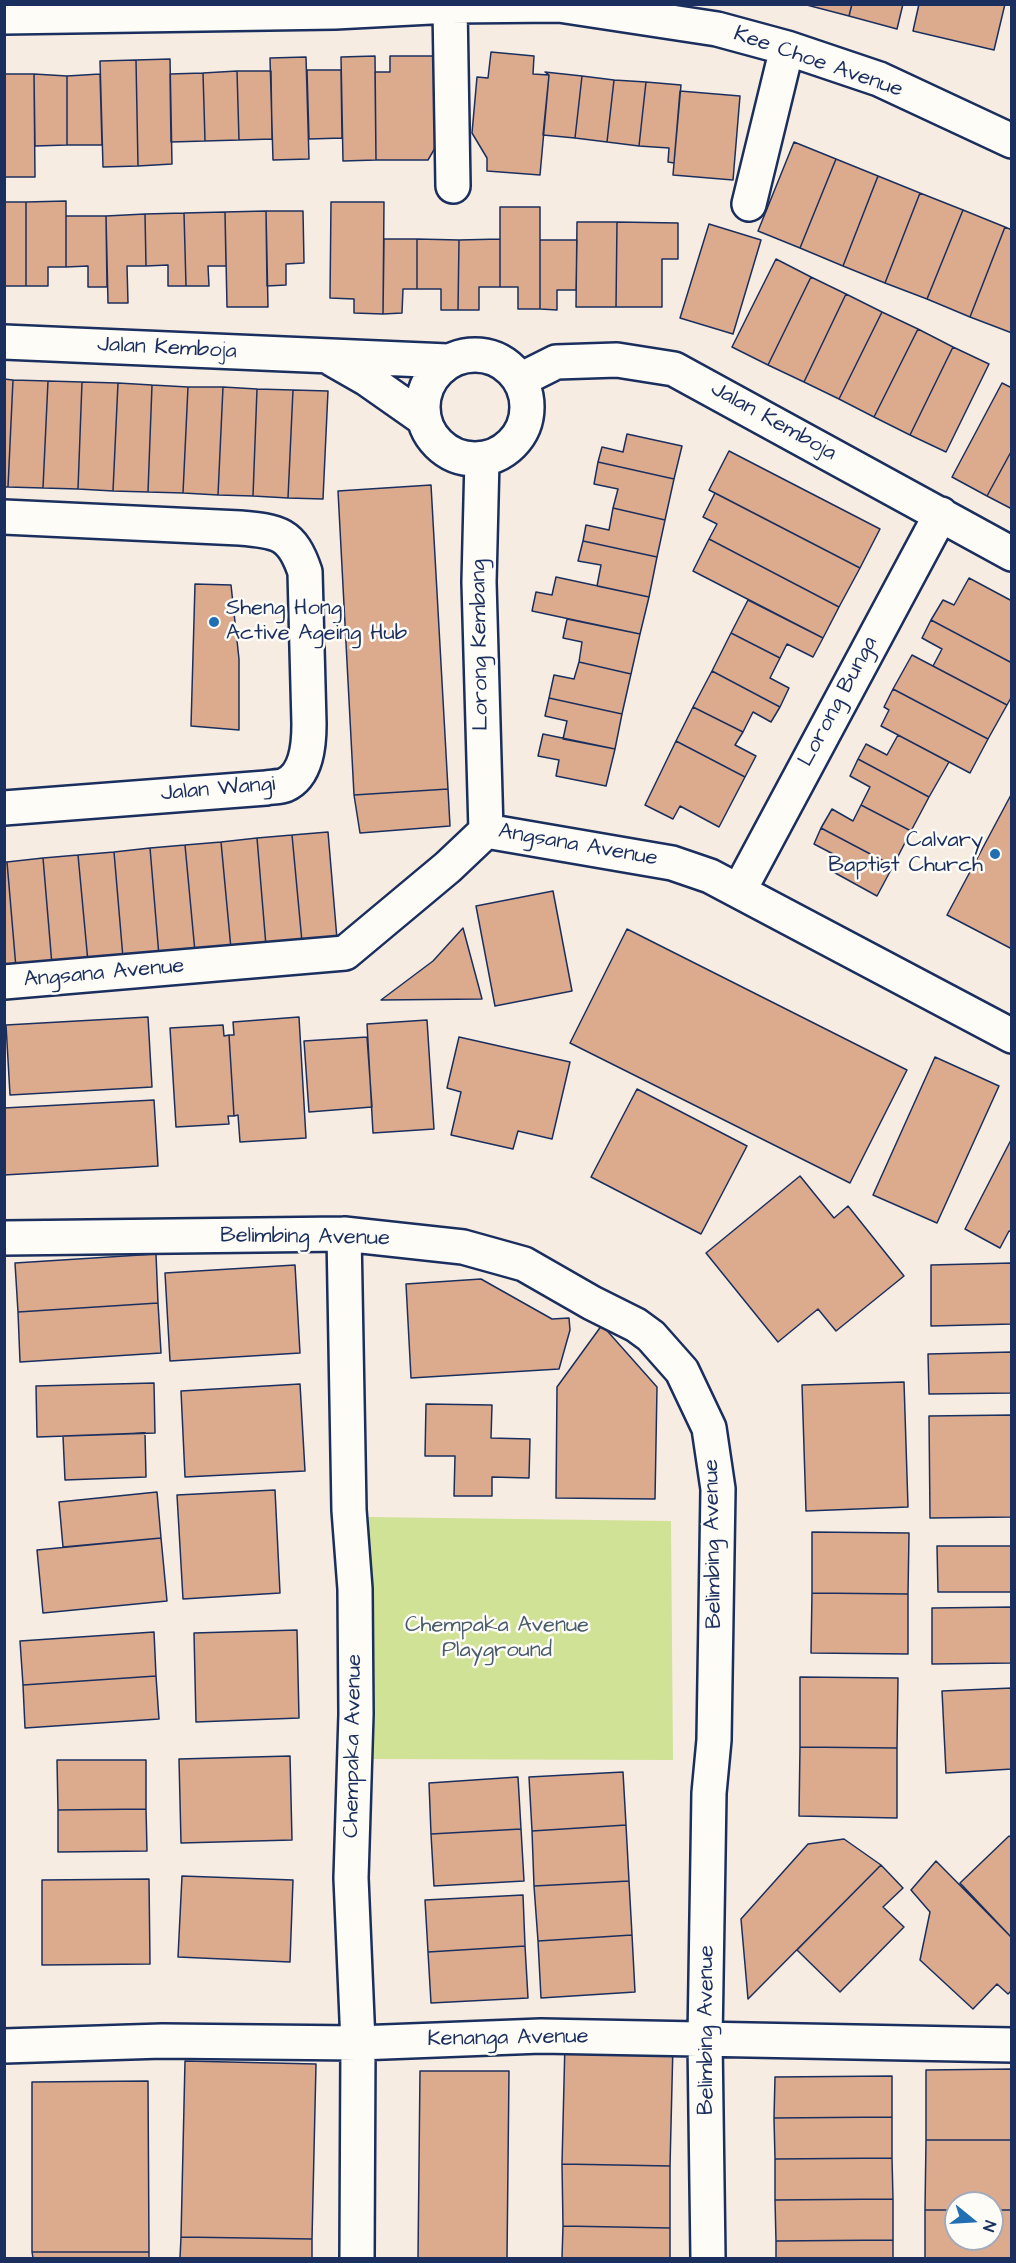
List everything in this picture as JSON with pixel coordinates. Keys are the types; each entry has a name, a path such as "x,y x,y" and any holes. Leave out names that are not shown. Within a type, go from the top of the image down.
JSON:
{"street":[{"name":"Kee Choe Avenue","path":"4,18 335,8 559,5 717,29 787,48 879,79 1011,141"},
{"path":"450,6 453,186"},
{"path":"749,204 787,48"},
{"name":"Jalan Kemboja","path":"4,342 448,361"},
{"path":"480,354 496,358 510,367 520,380 526,396 527,413 522,429 512,443 498,454 482,459 463,458 445,450 431,437 424,418 423,402 426,386 448,361 464,355 480,354"},
{"name":"Jalan Kemboja","path":"329,357 367,379 424,418"},
{"name":"Jalan Kemboja","path":"520,380 556,362 617,360 674,369 1011,554"},
{"name":"Lorong Kembang","path":"482,459 479,582 486,831"},
{"name":"Lorong Bunga","path":"739,891 941,514"},
{"name":"Jalan Wangi","path":"4,517 264,530 284,537 298,553 305,572 309,748 300,770 286,785 4,808"},
{"name":"Angsana Avenue","path":"4,982 345,953 448,867 486,831 672,863 710,876 1011,1035"},
{"name":"Belimbing Avenue","path":"4,1238 344,1234 463,1246 524,1264 592,1304 636,1325 651,1336 682,1371 696,1405 709,1428 718,1489 714,1740 710,1793 705,2040 708,2259"},
{"name":"Chempaka Avenue","path":"344,1234 349,1510 355,1589 356,1714 351,1878 358,2043 357,2259"},
{"name":"Kenanga Avenue","path":"4,2046 162,2041 358,2043 541,2036 1011,2045"}],"green space":[{"name":"Chempaka Avenue Playground","path":"366,1517 671,1521 673,1760 370,1759"}],"building":[{"path":"803,4 852,4 849,16"},
{"path":"852,4 903,4 897,29 849,16"},
{"path":"919,4 1005,4 994,50 913,31"},
{"path":"491,52 534,56 533,74 549,75 540,175 487,171 487,158 472,133 477,77 488,78"},
{"path":"375,56 376,160 343,161 341,57"},
{"path":"390,56 436,56 435,148 428,160 376,160 375,72 390,72"},
{"path":"306,57 309,159 273,160 270,58"},
{"path":"170,59 172,164 138,166 136,60"},
{"path":"136,60 138,166 103,167 100,61"},
{"path":"307,70 341,70 342,138 309,139"},
{"path":"237,71 271,71 272,139 239,140"},
{"path":"237,71 239,140 205,141 203,73"},
{"path":"545,72 582,76 575,138 543,135 549,75"},
{"path":"203,73 205,141 171,142 170,74"},
{"path":"4,74 34,74 35,177 4,177"},
{"path":"34,74 67,76 67,145 35,146"},
{"path":"100,74 102,145 67,145 67,76"},
{"path":"582,76 614,80 607,142 575,138"},
{"path":"614,80 646,82 639,146 607,142"},
{"path":"646,82 681,85 674,163 668,162 669,148 639,146"},
{"path":"680,91 740,96 733,180 673,175"},
{"path":"794,142 836,159 800,248 758,231"},
{"path":"836,159 878,176 843,266 800,248"},
{"path":"878,176 920,193 885,283 843,266"},
{"path":"920,193 963,210 927,299 885,283"},
{"path":"66,201 66,267 48,267 48,286 26,286 26,202"},
{"path":"4,202 26,202 26,286 4,286"},
{"path":"331,202 384,202 383,314 354,313 354,299 330,298"},
{"path":"500,207 540,207 540,309 518,309 518,287 500,287"},
{"path":"963,210 1005,227 970,317 927,299"},
{"path":"266,211 303,211 304,263 286,264 286,285 267,286"},
{"path":"266,211 268,307 227,307 225,212"},
{"path":"225,212 226,266 208,266 209,286 186,286 184,213"},
{"path":"184,213 186,286 168,286 168,265 146,266 145,214"},
{"path":"145,214 146,266 127,266 128,303 108,303 106,216"},
{"path":"66,216 106,216 107,287 88,287 88,266 66,267"},
{"path":"577,222 617,222 616,307 576,307"},
{"path":"617,222 678,223 678,259 662,259 662,307 616,307"},
{"path":"709,224 761,240 733,334 680,318"},
{"path":"1005,227 1012,230 1012,333 970,317"},
{"path":"384,239 417,239 417,289 403,289 402,313 383,314"},
{"path":"417,239 459,240 458,310 441,310 441,289 417,289"},
{"path":"500,239 500,287 479,287 479,310 458,310 459,240"},
{"path":"540,240 577,240 576,290 557,290 557,310 540,309"},
{"path":"776,259 811,277 768,365 732,347"},
{"path":"811,277 846,294 804,382 768,365"},
{"path":"846,294 882,312 839,399 804,382"},
{"path":"882,312 918,329 874,417 839,399"},
{"path":"918,329 953,347 910,435 874,417"},
{"path":"953,347 989,364 946,452 910,435"},
{"path":"4,379 13,380 8,487 4,487"},
{"path":"13,380 48,381 43,488 8,487"},
{"path":"48,381 82,382 78,489 43,488"},
{"path":"82,382 118,383 113,491 78,489"},
{"path":"118,383 152,385 148,492 113,491"},
{"path":"1002,383 1012,388 1012,450 987,496 952,477"},
{"path":"152,385 188,387 183,493 148,492"},
{"path":"188,387 223,387 218,495 183,493"},
{"path":"223,387 257,389 253,496 218,495"},
{"path":"257,389 293,390 288,498 253,496"},
{"path":"293,390 328,391 323,499 288,498"},
{"path":"627,434 682,446 674,479 598,462 602,447 623,452"},
{"path":"1012,450 1012,509 987,496"},
{"path":"729,451 880,529 860,568 709,490"},
{"path":"598,462 674,479 665,520 613,508 618,489 594,484"},
{"path":"431,485 448,789 354,795 338,491"},
{"path":"715,493 860,568 839,607 709,539 717,524 703,517"},
{"path":"613,508 665,520 657,557 583,541 586,525 609,530"},
{"path":"709,539 839,607 823,638 693,571"},
{"path":"583,541 657,557 649,597 597,586 601,565 578,561"},
{"path":"556,577 649,597 640,634 532,611 536,592 552,595"},
{"path":"969,578 1012,601 1012,663 931,620 943,600 954,605"},
{"name":"Sheng Hong Active Ageing Hub","path":"195,584 231,585 239,659 239,730 191,726"},
{"path":"748,600 823,638 813,657 787,644 780,658 731,633"},
{"path":"567,619 640,634 631,674 579,662 582,642 563,638"},
{"path":"931,620 1012,663 1012,696 1007,705 933,666 942,649 922,638"},
{"path":"731,633 780,658 770,678 789,688 780,707 712,671"},
{"path":"912,655 1007,705 988,739 893,689"},
{"path":"579,662 631,674 622,714 549,698 554,675 574,679"},
{"path":"712,671 780,707 771,722 753,712 743,732 693,707"},
{"path":"893,689 988,739 970,773 881,726 889,710 884,707"},
{"path":"549,698 622,714 615,749 563,739 567,721 545,716"},
{"path":"693,707 743,732 735,745 756,756 745,777 676,741"},
{"path":"543,734 615,749 606,786 556,776 559,760 538,756"},
{"path":"898,735 949,762 929,797 858,759 866,744 887,755"},
{"path":"676,741 745,777 719,827 680,806 673,819 645,805"},
{"path":"858,759 929,797 911,831 861,805 870,787 850,776"},
{"path":"448,789 450,826 360,833 354,795"},
{"name":"Calvary Baptist Church","path":"1012,793 1012,949 947,915"},
{"path":"861,805 911,831 893,866 821,828 832,809 853,821"},
{"path":"821,828 893,866 877,896 828,869 835,855 814,844"},
{"path":"328,832 337,939 302,942 292,835"},
{"path":"292,835 302,942 266,946 257,838"},
{"path":"257,838 266,946 231,949 221,842"},
{"path":"221,842 231,949 195,952 185,845"},
{"path":"185,845 195,952 159,956 150,848"},
{"path":"150,848 159,956 123,958 114,852"},
{"path":"114,852 123,958 88,962 78,855"},
{"path":"78,855 88,962 52,965 43,858"},
{"path":"43,858 52,965 16,968 7,862"},
{"path":"4,862 7,862 16,968 4,969"},
{"path":"553,891 572,991 495,1006 476,906"},
{"path":"463,928 482,999 381,1000 433,961"},
{"path":"627,929 907,1070 850,1183 570,1043"},
{"path":"148,1017 152,1087 10,1095 6,1025"},
{"path":"299,1017 306,1138 240,1142 238,1115 234,1116 229,1035 234,1035 233,1022"},
{"path":"427,1020 434,1129 373,1133 367,1024"},
{"path":"223,1025 224,1036 229,1035 234,1116 228,1116 229,1124 176,1127 170,1028"},
{"path":"367,1037 372,1107 309,1112 304,1041"},
{"path":"459,1037 570,1062 552,1139 518,1131 513,1149 451,1135 461,1092 447,1088"},
{"path":"935,1057 999,1086 937,1223 873,1195"},
{"path":"637,1089 747,1146 701,1234 591,1177"},
{"path":"154,1100 158,1166 4,1175 4,1108"},
{"path":"1012,1138 1012,1232 1009,1231 1000,1248 965,1229"},
{"path":"800,1176 834,1218 848,1206 904,1276 836,1331 818,1309 778,1342 706,1253"},
{"path":"156,1254 158,1303 18,1312 15,1263"},
{"path":"1012,1263 1012,1324 931,1326 931,1265"},
{"path":"295,1265 300,1353 170,1361 165,1273"},
{"path":"481,1279 552,1319 569,1318 570,1330 559,1369 411,1378 406,1284"},
{"path":"158,1303 161,1353 20,1362 18,1312"},
{"path":"602,1325 657,1387 655,1499 556,1498 557,1387"},
{"path":"1012,1352 1012,1393 929,1394 928,1354"},
{"path":"904,1382 908,1507 806,1511 802,1385"},
{"path":"154,1383 155,1433 37,1437 36,1386"},
{"path":"300,1384 305,1471 185,1477 181,1391"},
{"path":"426,1404 492,1405 491,1438 530,1439 529,1478 492,1477 492,1496 454,1496 455,1456 425,1456"},
{"path":"1012,1415 1012,1517 930,1518 929,1416"},
{"path":"145,1433 146,1477 65,1480 63,1436"},
{"path":"275,1490 280,1593 183,1599 177,1495"},
{"path":"157,1492 161,1538 63,1547 59,1502"},
{"path":"812,1532 909,1533 908,1594 812,1593"},
{"path":"161,1538 167,1601 43,1613 37,1550"},
{"path":"937,1546 1012,1546 1012,1592 938,1592"},
{"path":"812,1593 908,1594 908,1654 811,1653"},
{"path":"1012,1607 1012,1663 932,1664 932,1608"},
{"path":"297,1630 299,1718 196,1722 194,1633"},
{"path":"154,1632 156,1676 23,1685 20,1641"},
{"path":"156,1676 159,1719 25,1728 23,1685"},
{"path":"800,1677 898,1678 897,1748 800,1747"},
{"path":"1012,1688 1012,1769 946,1773 942,1691"},
{"path":"800,1747 897,1748 897,1818 799,1816"},
{"path":"290,1756 292,1840 181,1843 179,1759"},
{"path":"57,1760 146,1760 146,1809 58,1810"},
{"path":"623,1772 626,1825 532,1831 529,1777"},
{"path":"518,1777 521,1829 431,1834 429,1783"},
{"path":"146,1809 147,1851 58,1852 58,1810"},
{"path":"626,1825 629,1881 534,1886 532,1831"},
{"path":"521,1829 524,1881 434,1886 431,1834"},
{"path":"1009,1836 1012,1838 1012,1938 960,1883"},
{"path":"844,1839 881,1865 748,1999 741,1919 808,1844"},
{"path":"936,1861 1012,1938 1012,1990 1008,1994 997,1984 973,2009 920,1960 930,1912 911,1890"},
{"path":"881,1865 903,1888 883,1907 904,1927 840,1992 797,1950"},
{"path":"182,1876 293,1880 290,1962 178,1957"},
{"path":"149,1879 150,1964 42,1965 42,1880"},
{"path":"629,1881 632,1935 538,1941 534,1886"},
{"path":"523,1895 525,1946 428,1952 425,1900"},
{"path":"632,1935 635,1992 541,1998 538,1941"},
{"path":"525,1946 528,1998 431,2003 428,1952"},
{"path":"565,2042 673,2044 670,2166 562,2164"},
{"path":"185,2061 316,2064 312,2239 181,2237"},
{"path":"1012,2069 1012,2140 926,2140 926,2070"},
{"path":"420,2071 509,2071 507,2258 418,2258"},
{"path":"892,2076 892,2117 774,2118 775,2077"},
{"path":"148,2081 149,2252 32,2252 32,2082"},
{"path":"892,2117 892,2158 775,2159 774,2118"},
{"path":"926,2140 1012,2140 1012,2210 1004,2210 1004,2191 944,2191 944,2210 925,2210"},
{"path":"892,2158 893,2199 775,2200 775,2159"},
{"path":"562,2164 670,2166 670,2228 563,2226"},
{"path":"893,2199 893,2240 776,2241 775,2200"},
{"path":"925,2210 944,2210 944,2251 1004,2251 1004,2210 1012,2210 1012,2258 925,2258"},
{"path":"563,2226 670,2228 670,2258 562,2258"},
{"path":"181,2237 312,2239 312,2258 180,2258"},
{"path":"893,2240 893,2258 776,2258 776,2241"},
{"path":"32,2252 149,2252 149,2258 33,2258"}],"place":[{"name":"Sheng Hong Active Ageing Hub","path":"214,622"},
{"name":"Calvary Baptist Church","path":"995,854"}]}
